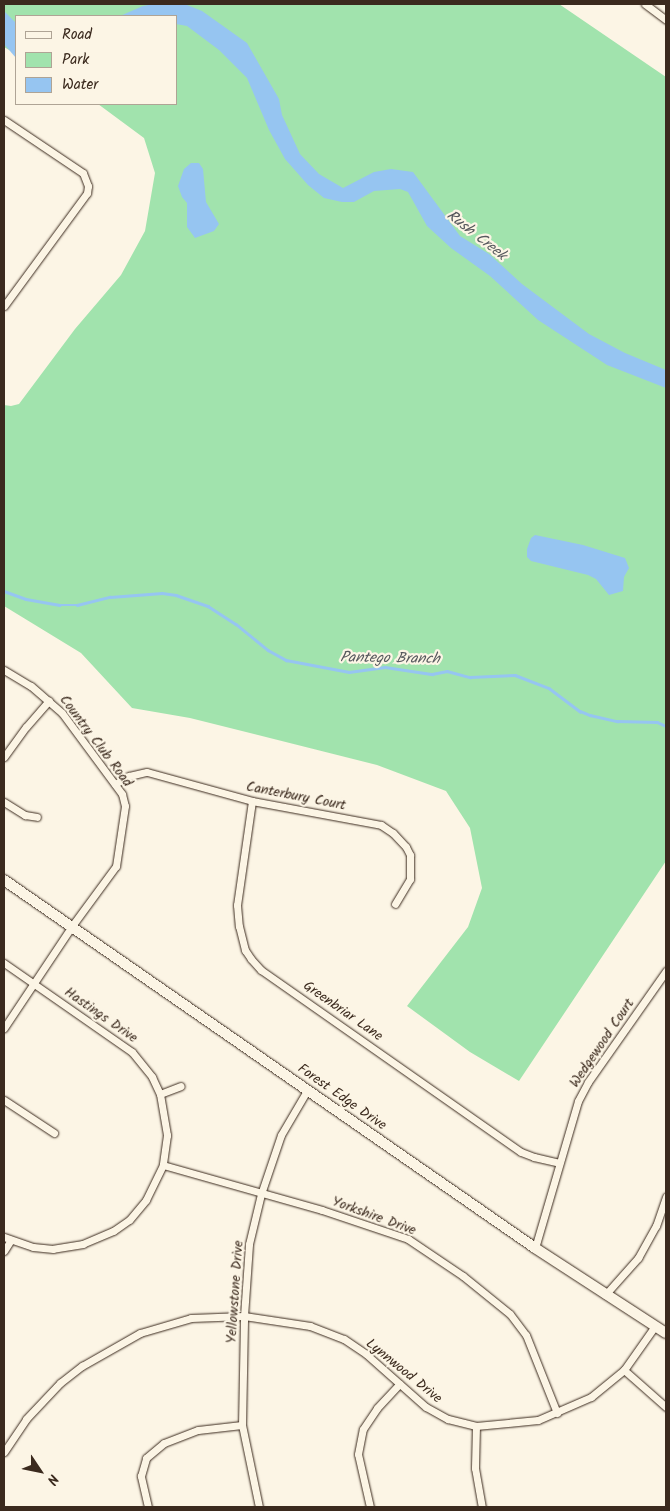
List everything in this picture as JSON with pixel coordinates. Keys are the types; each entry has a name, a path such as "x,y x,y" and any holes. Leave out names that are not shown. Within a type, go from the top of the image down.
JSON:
{"street":[{"path":"646,4 666,20"},
{"path":"4,120 83,173 88,186 87,193 4,306"},
{"name":"Country Club Road","path":"4,670 49,700 62,713 122,794 125,806 116,866 72,926 4,1028"},
{"path":"4,757 26,726 49,700"},
{"name":"Canterbury Court","path":"115,784 129,776 147,772 252,801 386,828 406,847 412,867 410,880 395,904"},
{"name":"Greenbriar Lane","path":"252,801 237,905 239,926 245,950 251,959 261,970 522,1152 534,1158 558,1163"},
{"path":"4,802 25,815 37,817"},
{"name":"Forest Edge Drive","path":"4,880 535,1248 666,1333"},
{"name":"Hastings Drive","path":"4,963 132,1052 152,1077 160,1094 167,1135 163,1165 146,1200 129,1220 113,1231 83,1244 53,1249 33,1247 7,1239"},
{"name":"Wedgewood Court","path":"535,1248 571,1119 588,1082 666,971"},
{"path":"160,1094 181,1086"},
{"name":"Yellowstone Drive","path":"259,1507 242,1424 244,1316 249,1244 261,1194 281,1135 308,1089"},
{"path":"4,1100 54,1133"},
{"name":"Yorkshire Drive","path":"163,1165 331,1213 408,1239 463,1276 510,1314 526,1335 557,1413"},
{"path":"605,1295 638,1258 656,1226 666,1197"},
{"path":"4,1251 7,1239"},
{"name":"Lynnwood Drive","path":"4,1452 26,1419 60,1383 82,1366 140,1334 192,1318 244,1316 310,1326 344,1340 366,1354 426,1407 448,1419 476,1426 520,1424 557,1413 591,1396 624,1370 655,1326"},
{"path":"624,1370 666,1407"},
{"path":"370,1507 358,1454 363,1429 377,1408 399,1384"},
{"path":"148,1507 141,1476 146,1458 164,1443 198,1430 242,1424"},
{"path":"476,1426 475,1468 482,1507"}],"green space":[{"path":"4,4 559,4 666,77 666,861 519,1081 470,1052 407,1006 468,927 482,888 470,828 446,791 377,765 190,718 132,708 81,653 4,606 4,405 19,404 75,329 121,275 145,231 155,173 144,138 99,105 178,105 178,15 15,15 15,53 4,47"}],"water":[{"path":"154,4 187,5 202,11 247,43 279,99 282,115 300,154 319,174 343,188 374,172 391,169 413,172 460,236 489,254 522,284 589,334 625,353 666,370 666,388 607,365 538,320 490,276 451,248 427,226 408,192 400,189 374,191 354,202 342,202 324,198 308,185 285,159 269,130 247,78 219,50 187,26 178,24 178,15 122,15 143,6"},
{"path":"4,11 15,22 15,57 4,44"},
{"path":"191,163 199,163 203,169 206,202 219,224 214,231 195,238 187,227 187,203 182,197 178,186 184,169"},
{"path":"535,535 583,545 625,558 629,568 624,577 623,591 609,595 596,579 588,575 531,561 527,557 527,549 531,538"}],"waterway":[{"name":"Pantego Branch","path":"4,591 26,599 59,605 77,605 110,597 162,593 176,595 208,606 236,624 268,650 286,660 349,672 385,667 432,674 447,671 470,677 515,675 549,688 580,711 590,715 617,721 657,722 666,726"}],"water label":[{"name":"Rush Creek","path":"476,236"}]}
